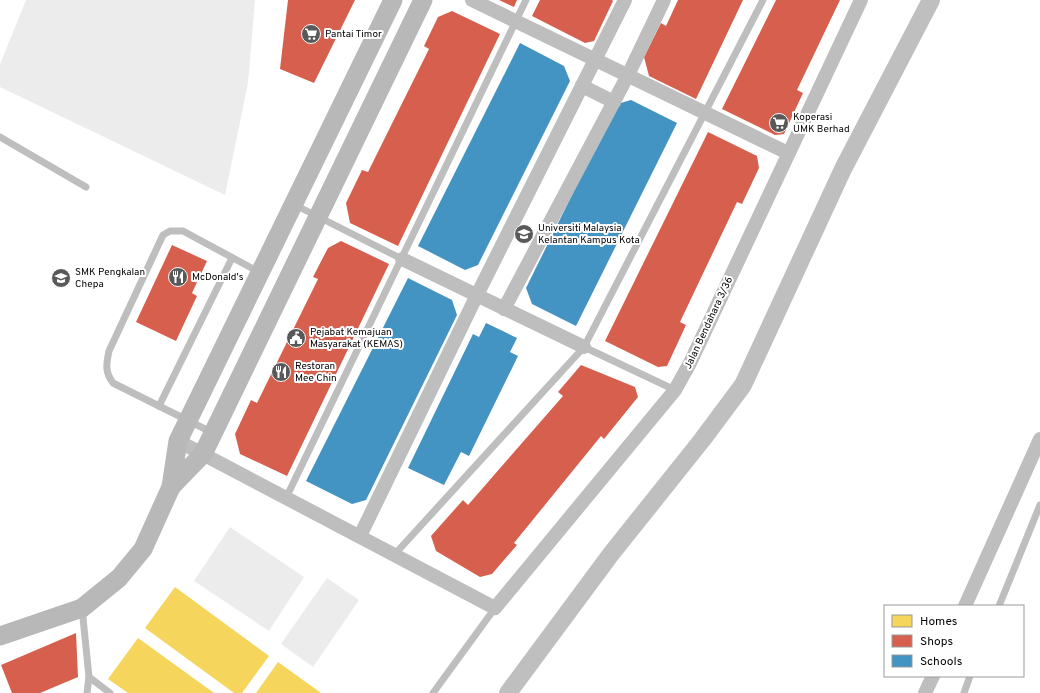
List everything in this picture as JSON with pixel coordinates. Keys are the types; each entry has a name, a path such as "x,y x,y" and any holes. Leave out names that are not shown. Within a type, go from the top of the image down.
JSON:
{"street":[{"path":"0,636 82,608 119,578 143,549 171,487 178,441 393,0"},
{"path":"171,487 202,454 213,433 423,0"},
{"path":"472,0 788,153"},
{"path":"360,536 477,295 625,0"},
{"path":"504,309 628,75 664,0"},
{"name":"Jalan Bendahara 3/36","path":"495,608 676,390 861,0"},
{"path":"582,86 614,102"},
{"path":"402,259 584,347"},
{"path":"965,605 1040,439"},
{"path":"178,441 495,608"},
{"path":"925,693 933,677"}],"lane":[{"path":"286,498 526,0"},
{"path":"394,555 584,347 764,0"},
{"path":"0,137 86,187"},
{"path":"294,205 402,259"},
{"path":"213,433 113,383 107,375 106,366 109,352 163,235 170,231 183,230 261,273"},
{"path":"159,406 232,258"},
{"path":"584,347 676,390"},
{"path":"999,605 1040,505"},
{"path":"82,608 89,677 87,693"},
{"path":"433,693 495,608"},
{"path":"89,677 110,693"},
{"path":"964,693 970,677"}],"shaded area":[{"path":"26,0 255,0 248,83 225,195 0,87 0,64"},
{"path":"230,527 304,577 269,631 194,581"},
{"path":"327,578 359,600 313,667 281,644"}],"building: Homes":[{"path":"175,587 269,656 242,693 234,693 145,628"},
{"path":"138,638 214,693 128,693 108,679"},
{"path":"278,662 321,693 256,693"}],"building: Shops":[{"name":"Pantai Timor","path":"288,0 355,0 314,83 280,69"},
{"path":"499,0 517,0 514,7"},
{"path":"540,0 613,1 594,41 585,43 532,16"},
{"path":"678,0 743,0 696,99 649,76 644,57 661,23 666,26"},
{"path":"776,0 840,0 797,90 803,93 784,134 775,135 722,109"},
{"path":"452,11 500,34 398,246 350,223 346,203 362,170 368,172 429,49 424,46 438,17"},
{"path":"708,132 757,156 759,168 742,204 737,202 680,322 686,325 667,366 658,367 605,341"},
{"path":"341,241 389,264 287,476 240,454 235,434 251,400 257,403 318,279 313,277 328,248"},
{"name":"McDonald's","path":"172,245 207,261 192,293 197,296 176,341 136,322"},
{"path":"581,365 635,387 638,397 604,439 601,436 514,543 517,545 492,574 480,577 436,551 431,536 463,500 468,505 563,396 558,392"},
{"path":"76,633 78,677 40,693 12,693 1,665"}],"building: Schools":[{"path":"520,43 564,66 570,81 478,265 465,270 418,246"},
{"path":"631,100 677,123 576,326 532,304 526,288 617,104"},
{"path":"408,278 452,300 457,315 366,500 352,504 306,481"},
{"path":"486,323 517,338 510,352 518,356 469,456 461,452 444,485 408,468 473,334 479,337"}],"waterway":[{"path":"508,693 611,554 702,440 743,385 843,169 931,0"}],"place":[{"name":"Pantai Timor","path":"311,34"},
{"name":"Koperasi UMK Berhad","path":"779,123"},
{"name":"Universiti Malaysia Kelantan Kampus Kota","path":"524,234"},
{"name":"McDonald's","path":"178,277"},
{"name":"SMK Pengkalan Chepa","path":"61,278"},
{"name":"Pejabat Kemajuan Masyarakat (KEMAS)","path":"296,338"},
{"name":"Restoran Mee Chin","path":"281,372"}]}
